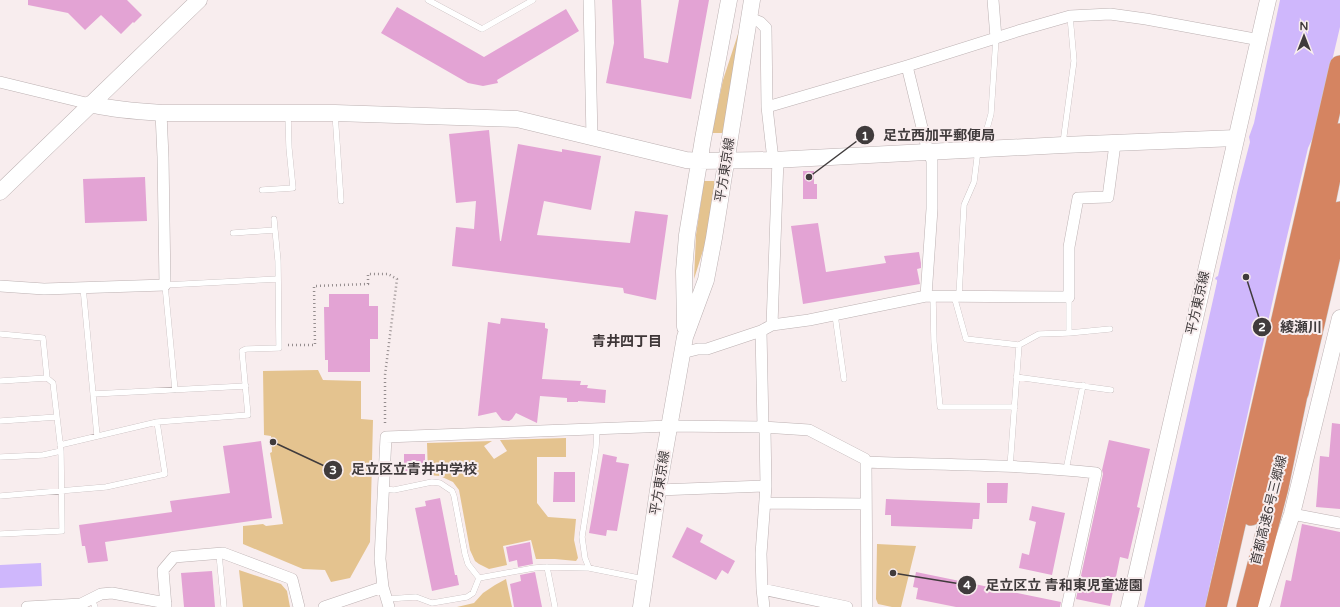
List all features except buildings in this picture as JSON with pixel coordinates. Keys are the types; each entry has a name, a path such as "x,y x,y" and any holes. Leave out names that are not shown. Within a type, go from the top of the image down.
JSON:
{"highway":[{"path":"1216,607 1340,66"},
{"path":"1228,607 1304,304 1340,129"},
{"name":"首都高速6号三郷線","path":"1246,607 1278,487 1340,182"},
{"name":"首都高速6号三郷線","path":"1246,607 1339,214"},
{"path":"1302,375 1340,249"},
{"path":"1278,487 1340,276"}],"street":[{"path":"0,192 199,0"},
{"path":"589,0 592,138"},
{"name":"平方東京線","path":"685,337 684,271 687,235 728,0"},
{"name":"平方東京線","path":"641,607 658,490 685,337 706,280 714,238 752,0"},
{"path":"993,0 996,38"},
{"name":"平方東京線","path":"1129,607 1268,0"},
{"path":"767,107 1070,16 1110,14 1146,19 1260,40"},
{"path":"750,18 760,22 766,28 767,107 776,160 772,325"},
{"path":"907,66 926,144 932,162 929,296"},
{"path":"0,82 90,104 140,112 334,113 516,119 686,160 699,161 776,160 1063,145 1236,138"},
{"path":"0,286 44,289 165,285 161,113"},
{"path":"682,353 698,348 707,349 761,331 772,325 809,320 929,296 1069,297 1069,247 1078,198 1108,197 1115,144"},
{"path":"1261,607 1292,514 1340,318"},
{"path":"761,331 766,486 761,554 764,607"},
{"path":"388,603 380,560 386,437 669,426 763,427 809,430 865,459 867,607"},
{"path":"866,462 1010,467 1096,473 1067,607"},
{"path":"658,490 766,486"},
{"path":"765,503 866,504"},
{"path":"1292,514 1340,523"},
{"path":"27,607 93,603 101,594 112,593 166,605 163,570 174,557 223,553 292,579 299,607"},
{"path":"324,607 384,587"},
{"path":"762,589 847,607"}],"lane":[{"path":"428,0 482,29 533,0"},
{"path":"1063,145 1074,61 1070,16"},
{"path":"996,38 991,114 980,150 974,182 964,205 956,295 966,339 1019,345 1038,334 1110,329"},
{"path":"262,190 292,188 288,113"},
{"path":"334,113 342,201"},
{"path":"0,457 43,455 97,436 157,422 248,415 242,351 246,348 279,348 278,261 274,218"},
{"path":"234,233 275,230"},
{"path":"175,390 165,285 278,279"},
{"path":"82,287 97,436"},
{"path":"929,296 940,406 1015,406"},
{"path":"1069,297 1069,333"},
{"path":"835,315 844,380"},
{"path":"0,334 44,338 47,378"},
{"path":"1010,467 1019,345"},
{"path":"1016,377 1111,390"},
{"path":"0,381 47,378 53,383 60,448 62,531 0,534"},
{"path":"1066,470 1083,385"},
{"path":"93,394 246,386"},
{"path":"0,421 57,417"},
{"path":"0,496 106,486 165,474 157,422"},
{"path":"589,568 585,558 582,537 596,448 597,429"},
{"path":"383,489 394,490 432,482 440,483 452,491 468,564 479,578"},
{"path":"218,554 224,607"},
{"path":"547,567 555,607"},
{"path":"479,578 547,567 589,568 645,579"},
{"path":"388,603 416,597 432,603 467,597 473,593 479,578"}],"path":[{"path":"279,345 315,345 314,286 368,284 368,274 388,274 397,279 385,375 386,437"}],"shaded area":[{"path":"1280,0 1340,0 1340,27 1315,133 1308,148 1285,245 1205,607 1144,607 1217,282 1215,279 1218,276 1250,142 1249,137 1254,123"},
{"path":"739,31 724,133 712,133 723,80"},
{"path":"704,181 717,181 707,238 694,279 696,235"},
{"path":"318,370 323,380 361,381 361,419 373,420 370,542 350,578 331,582 325,570 303,569 243,544 243,526 283,524 270,453 272,452 271,436 264,435 263,371"},
{"path":"566,438 566,457 537,457 537,503 548,517 576,519 574,540 578,558 576,561 536,559 531,540 503,546 507,565 489,569 479,564 475,561 470,550 459,490 453,482 440,476 428,475 427,443 492,441 484,446 494,459 507,451 500,440"},
{"path":"877,544 916,546 901,607 878,604 876,599"},
{"path":"41,563 42,586 0,588 0,565"},
{"path":"239,570 281,584 287,591 290,607 243,607"},
{"path":"506,579 512,607 457,607 474,603 483,593"}],"place":[{"name":"足立西加平郵便局","path":"809,177"},
{"name":"綾瀬川","path":"1246,277"},
{"name":"足立区立青井中学校","path":"273,442"},
{"name":"足立区立 青和東児童遊園","path":"893,573"}],"district":[{"name":"青井四丁目","path":"627,341"}]}
